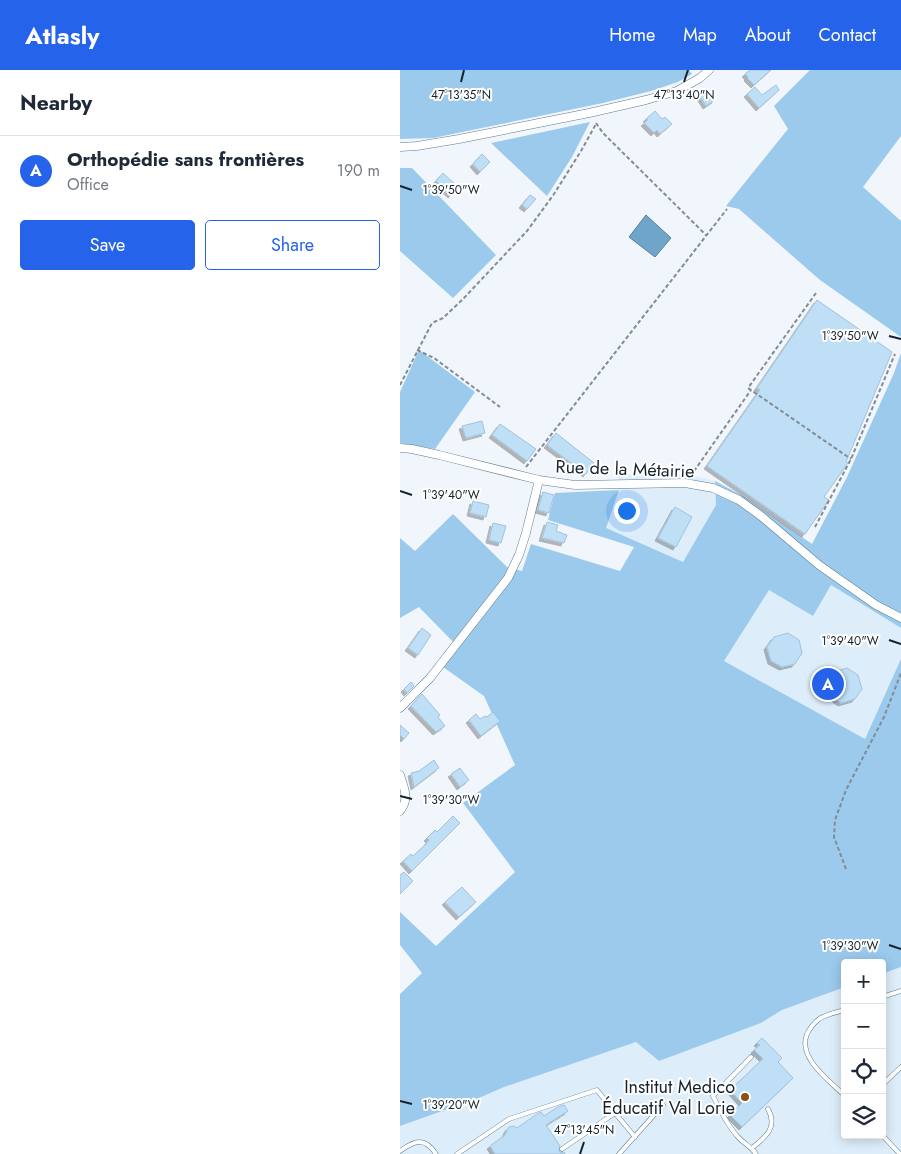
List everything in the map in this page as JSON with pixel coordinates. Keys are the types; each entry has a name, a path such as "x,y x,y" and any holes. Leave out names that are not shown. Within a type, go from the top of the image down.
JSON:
{"street":[{"path":"400,147 458,139 586,114 646,100 677,91 700,78 709,70"},
{"name":"Rue de la Métairie","path":"400,448 439,455 539,480 575,485 685,483 713,488 739,500 819,565 876,604 901,618"},
{"path":"400,708 430,678 508,578 519,555 526,533 539,480"},
{"path":"400,775 407,797 405,805 400,811"}],"lane":[{"path":"886,996 901,991"},
{"path":"841,1011 821,1018 814,1023 806,1036 806,1046 807,1054 813,1065 843,1094"},
{"path":"751,1057 713,1096 728,1124 739,1139 752,1148 756,1154"},
{"path":"886,1081 901,1067"},
{"path":"457,1154 509,1119 597,1090 635,1137"},
{"path":"619,1154 663,1105"},
{"path":"752,1148 769,1132 772,1122 768,1109"},
{"path":"562,1149 615,1113"},
{"path":"886,1139 900,1154"},
{"path":"400,1151 407,1146 425,1142 436,1154"}],"path":[{"path":"400,385 432,323 450,312 527,230 554,194 596,124 706,235"},
{"path":"520,475 727,209"},
{"path":"816,293 748,388 851,460"},
{"path":"417,350 434,358 500,407"},
{"path":"815,527 851,460 896,354"},
{"path":"691,484 692,474 751,390"},
{"path":"846,869 834,837 835,820 846,790 884,717 901,673"}],"shaded area":[{"path":"400,70 689,70 692,74 678,82 651,91 603,103 433,138 400,139"},
{"path":"810,70 901,70 901,136 863,187 901,221 901,337 820,280 739,209 726,206 788,129 774,106"},
{"path":"590,122 572,157 547,196 491,143"},
{"path":"400,168 412,168 496,255 453,298 400,251"},
{"path":"646,215 671,238 655,257 629,237"},
{"path":"419,350 475,392 435,449 400,443 400,392"},
{"path":"901,353 901,628 831,585 813,616 769,590 724,661 865,739 901,659 901,967 886,973 886,959 841,959 841,988 782,1010 761,1023 659,1061 636,1042 504,1087 479,1098 400,1126 400,994 422,973 400,945 400,912 436,946 515,872 463,803 515,765 484,696 443,667 458,647 419,607 400,618 400,538 415,551 453,514 507,567 522,571 531,544 620,571 634,547 548,520 555,493 619,490 606,528 683,562 716,505 715,481 743,496 812,544 847,477 894,373"},
{"path":"685,474 715,481 716,505 683,562 605,528 619,491 618,475"},
{"path":"831,585 901,628 901,659 866,740 724,661 769,590"},
{"path":"901,967 901,1154 400,1154 400,1126 479,1098 504,1087 636,1042 659,1061 761,1023 782,1010 841,988 841,1139 886,1139 886,973"}],"building":[{"path":"750,70 771,70 754,85 745,74"},
{"path":"776,85 779,90 759,108 747,94 755,87 762,95"},
{"path":"707,90 715,100 706,106 699,95"},
{"path":"655,111 662,119 665,117 672,124 660,134 657,130 654,133 644,123"},
{"path":"482,154 490,162 480,172 473,164"},
{"path":"443,173 458,187 451,195 436,181"},
{"path":"530,195 536,199 527,209 522,205"},
{"path":"817,300 892,352 846,462 848,463 824,497 829,500 805,534 707,466 760,390 757,388"},
{"path":"482,421 485,433 466,438 462,426"},
{"path":"500,424 536,449 527,461 492,435"},
{"path":"556,433 594,463 586,474 547,445"},
{"path":"543,492 554,495 549,513 538,510"},
{"path":"473,501 489,505 486,517 470,513"},
{"path":"675,507 692,517 676,547 658,538"},
{"path":"547,522 558,525 556,531 567,535 564,543 542,538"},
{"path":"493,523 506,526 501,543 489,540"},
{"path":"422,628 431,635 418,655 408,648"},
{"path":"788,633 799,640 802,653 795,664 782,667 771,661 767,647 774,637"},
{"path":"847,668 858,675 862,689 855,699 841,703 831,696 827,683 834,672"},
{"path":"411,682 414,686 407,693 404,689"},
{"path":"422,694 440,715 438,717 445,726 436,732 411,706"},
{"path":"493,712 500,721 481,736 469,720 476,714 480,719 485,716 487,717"},
{"path":"400,725 409,733 404,739 400,735"},
{"path":"434,760 439,768 414,787 411,773 419,771"},
{"path":"460,768 469,780 460,787 451,774"},
{"path":"453,816 460,823 412,871 403,861 411,854 413,856 426,844 429,840 427,838 435,830 437,832"},
{"path":"404,872 413,881 400,894 400,875"},
{"path":"462,887 476,902 459,917 445,902"},
{"name":"Institut Medico Éducatif Val Lorie","path":"762,1038 782,1058 778,1062 793,1078 742,1127 730,1115 742,1103 730,1090 763,1059 754,1050 760,1045 757,1043"},
{"path":"564,1105 568,1111 546,1125 560,1146 559,1151 565,1154 495,1154 490,1146 505,1135 509,1127 514,1126 517,1128 541,1112 544,1116"}],"place":[{"name":"Orthopédie sans frontières","path":"828,684"},
{"name":"Institut Medico Éducatif Val Lorie","path":"745,1097"}]}
